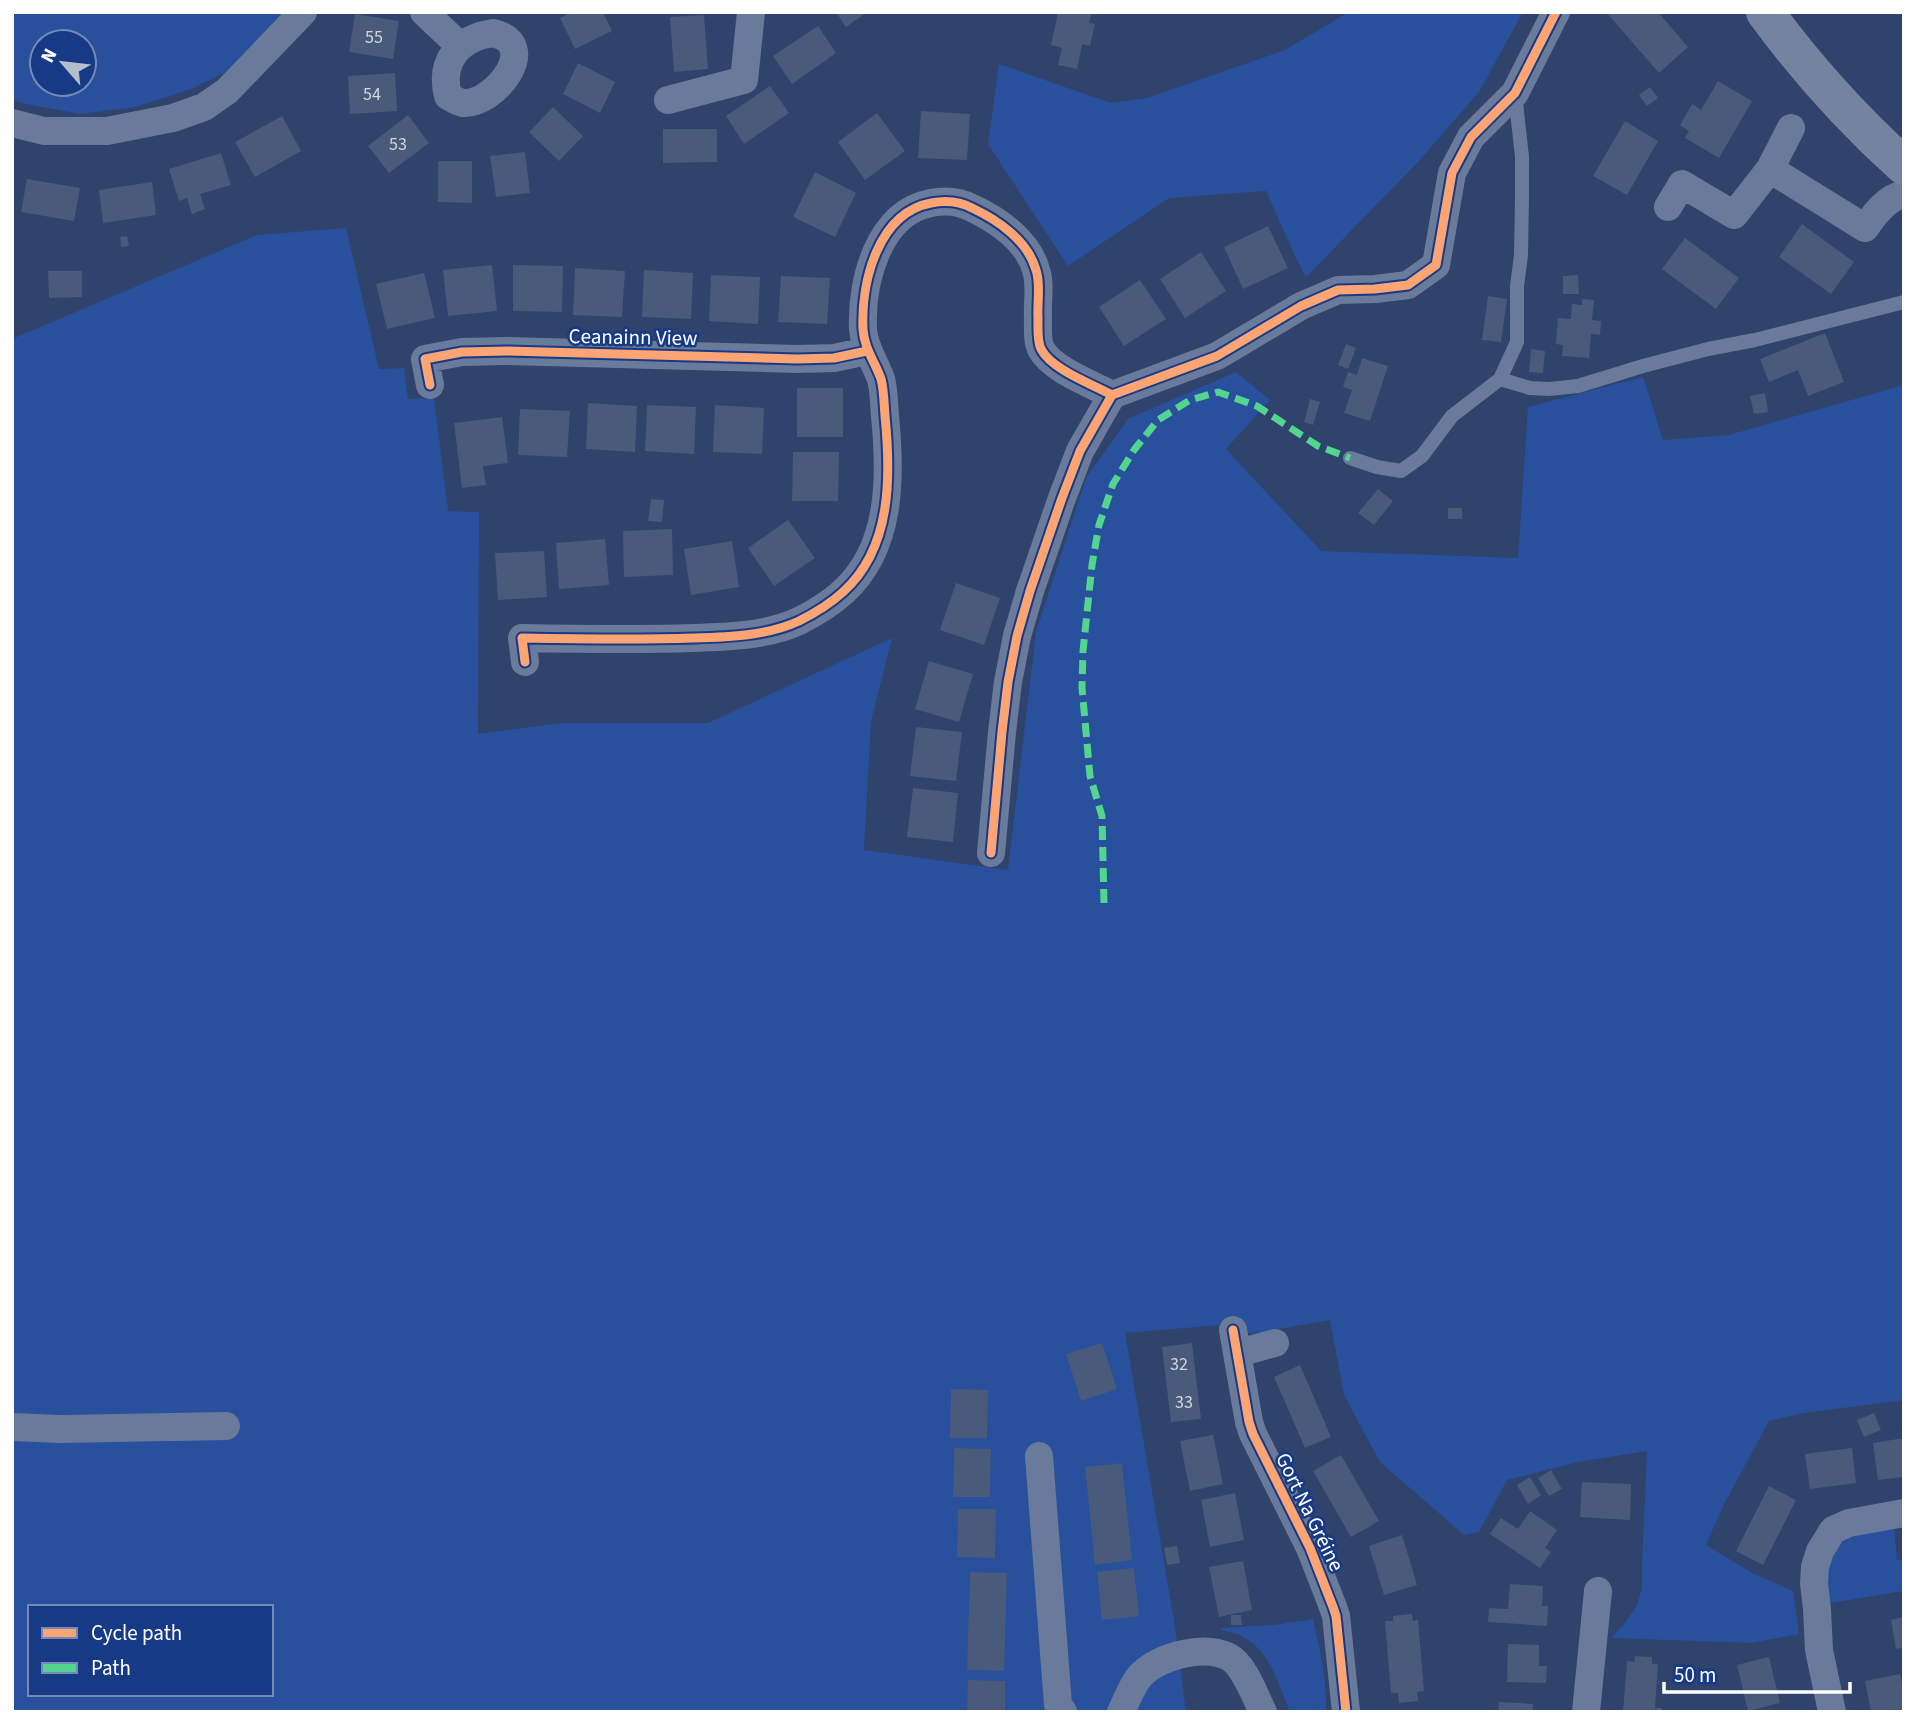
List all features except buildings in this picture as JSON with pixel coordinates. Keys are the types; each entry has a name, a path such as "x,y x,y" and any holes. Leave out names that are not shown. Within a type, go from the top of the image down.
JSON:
{"main road":[{"path":"1765,12 1826,89 1904,166"}],"street":[{"path":"12,123 44,131 107,131 173,117 204,107 227,91 303,12"},
{"path":"424,12 460,46"},
{"path":"668,100 744,80 751,12"},
{"path":"990,853 1008,682 1017,636 1030,591 1080,452 1112,395 1217,356 1301,306 1338,290 1408,285 1436,265 1452,173 1471,137 1515,93 1556,12"},
{"path":"1668,207 1682,184 1734,215 1770,169 1791,128"},
{"path":"1770,169 1865,228 1875,213 1896,195 1904,194"},
{"path":"525,662 522,638 656,640 722,637 770,631 798,621 844,591 866,564 883,526 888,484 881,380 867,351 863,331 870,269 881,242 900,217 920,205 946,200 971,207 1013,234 1026,250 1036,270 1040,348 1052,363 1112,395"},
{"name":"Ceanainn View","path":"430,386 425,359 462,352 797,359 834,358 867,351"},
{"name":"Gort Na Gréine","path":"1275,1343 1236,1341 1249,1422 1312,1550 1336,1616 1346,1712"},
{"path":"12,1427 61,1429 226,1426"},
{"path":"1039,1456 1058,1705 1063,1712"},
{"path":"1832,1712 1819,1650 1814,1583 1820,1551 1833,1531 1849,1523 1904,1513"},
{"path":"1586,1712 1598,1591"},
{"path":"1121,1712 1140,1674 1181,1653 1209,1651 1230,1657 1246,1676 1263,1712"}],"lane":[{"path":"1350,457 1377,467 1401,471 1422,456 1452,416 1500,379 1517,342 1522,157 1515,93"},
{"path":"1500,379 1530,388 1578,386 1708,349 1755,340 1904,302"}],"shaded area":[{"path":"12,12 285,12 224,73 191,89 136,107 80,114 12,99"},
{"path":"1349,12 1523,12 1479,92 1419,161 1306,277 1266,191 1169,198 1068,266 988,144 999,64 1111,103 1147,98 1285,50"},
{"path":"346,228 379,369 404,368 408,399 434,398 448,511 479,512 478,734 562,723 708,723 892,638 871,721 864,850 1008,870 1036,632 1086,478 1128,419 1236,372 1270,400 1226,449 1321,551 1518,558 1528,407 1643,377 1663,440 1729,435 1904,385 1904,1400 1804,1413 1769,1421 1723,1506 1706,1545 1754,1574 1793,1591 1799,1634 1751,1643 1611,1638 1636,1607 1642,1588 1647,1451 1578,1462 1507,1480 1479,1532 1464,1535 1380,1462 1344,1395 1330,1320 1250,1334 1233,1324 1125,1333 1175,1626 1186,1712 12,1712 12,339 257,235"},
{"path":"1894,1527 1897,1560 1904,1560 1904,1591 1824,1604 1830,1548 1843,1539"},
{"path":"1313,1619 1324,1676 1326,1712 1290,1712 1272,1670 1260,1651 1241,1636 1221,1630"}],"marked path":[{"path":"1104,903 1102,816 1090,776 1082,688 1092,565 1099,525 1113,484 1134,450 1158,420 1190,400 1218,392 1257,406 1318,446 1350,458"}],"cycle path":[{"path":"1112,395 1217,356 1301,306 1338,290 1408,285 1436,265 1452,173 1471,137 1515,93 1556,12"},
{"path":"525,662 522,638 650,639 747,635 774,630 799,621 843,592 859,574 871,554 885,510 888,463 883,388 865,342 863,329 865,291 876,252 898,220 913,209 942,202 967,206 1011,233 1032,260 1038,281 1039,342 1046,357 1063,370 1112,395 1080,451 1030,591 1017,636 1002,732 991,853"},
{"path":"430,385 425,359 462,352 797,359 834,358 867,351"},
{"path":"1233,1330 1253,1434 1310,1548 1336,1616 1346,1712"}]}
